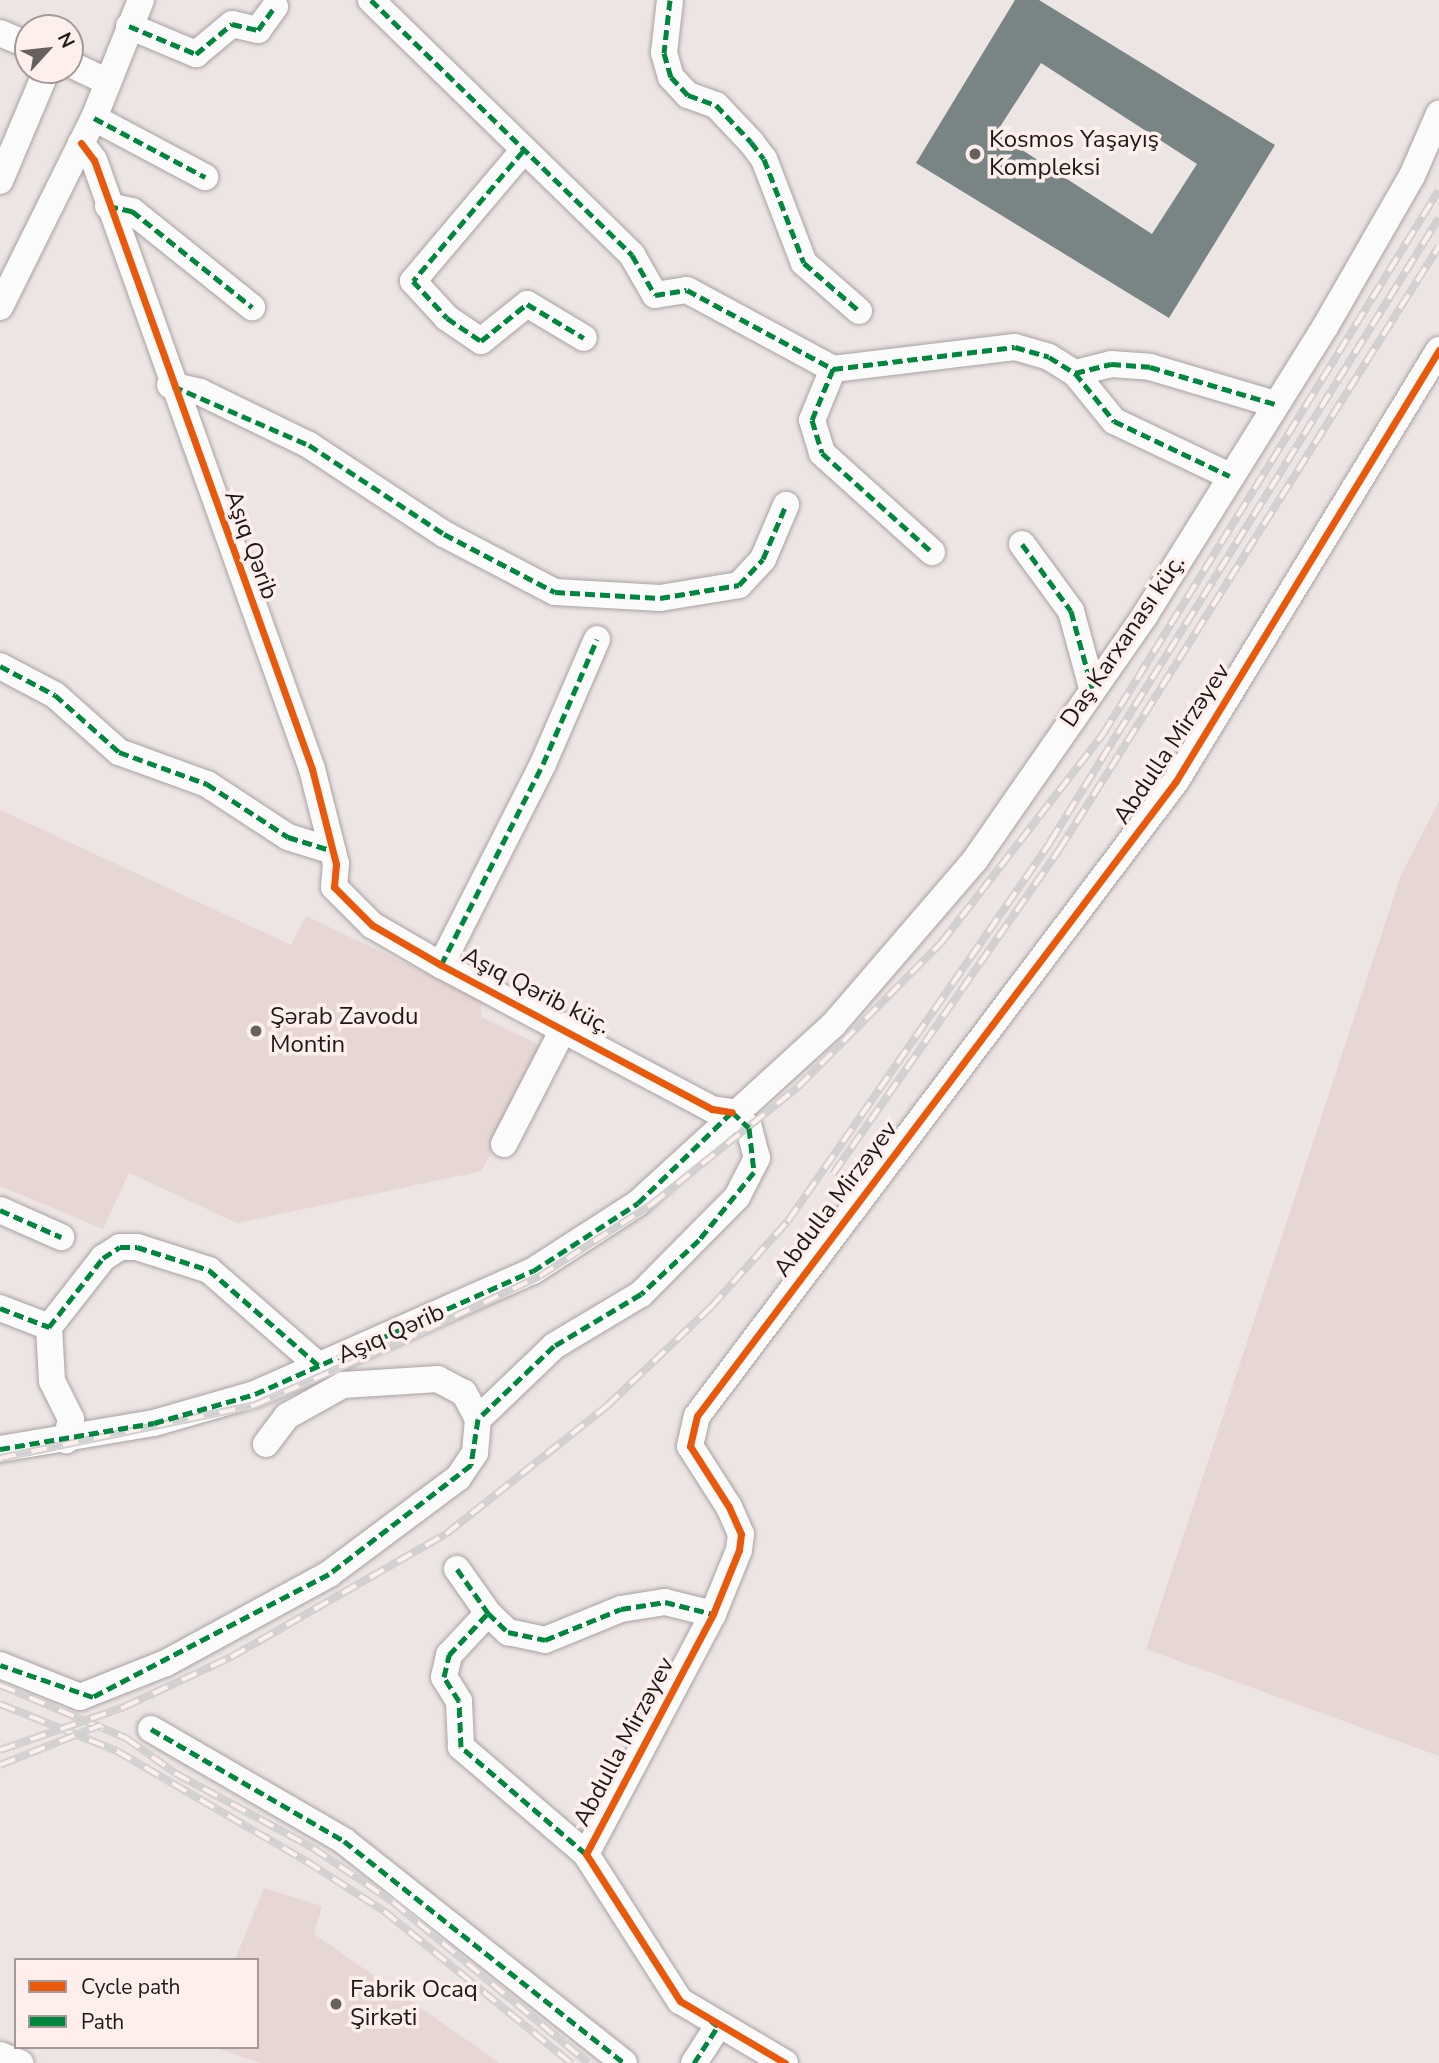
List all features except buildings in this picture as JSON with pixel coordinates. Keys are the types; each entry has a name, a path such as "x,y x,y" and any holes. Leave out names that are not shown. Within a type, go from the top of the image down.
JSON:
{"street":[{"path":"0,307 94,118 142,0"},
{"path":"371,0 632,255 655,295 687,290 833,369 1014,347 1049,356 1075,373 1114,422 1230,476"},
{"path":"670,0 664,53 671,77 688,95 716,106 751,142 774,180 804,263 859,311"},
{"path":"130,26 196,54 232,24 258,30 275,7"},
{"path":"84,71 108,82"},
{"path":"0,181 41,84"},
{"name":"Daş Karxanası küç.","path":"732,1112 834,1024 890,965 975,860 1092,688 1275,404 1412,176 1439,114"},
{"path":"94,118 205,177"},
{"name":"Aşıq Qərib","path":"82,143 108,206 170,385 312,769 333,851 334,887"},
{"path":"523,151 413,281 447,318 481,341 527,304 584,338"},
{"path":"108,206 132,211 251,307"},
{"name":"Abdulla Mirzəyev","path":"785,2063 718,2026 671,1991 634,1921 586,1854 713,1614 741,1534 696,1462 690,1446 697,1416 1176,781 1439,350"},
{"path":"1075,373 1111,364 1150,367 1275,404"},
{"path":"833,369 812,420 822,453 932,552"},
{"path":"170,385 200,392 309,445 444,534 555,592 660,598 739,585 763,559 786,505"},
{"path":"1022,544 1071,611 1092,688"},
{"path":"441,965 543,764 597,639"},
{"path":"0,666 55,695 119,752 207,785 288,837 333,851"},
{"name":"Aşıq Qərib küç.","path":"334,887 372,925 441,965 565,1026 712,1108 732,1112"},
{"path":"504,1144 565,1026"},
{"path":"478,1419 570,1333 641,1294 737,1197 757,1158 749,1128 732,1112"},
{"name":"Aşıq Qərib","path":"0,1449 65,1440 242,1398 534,1271 638,1203 732,1112"},
{"path":"0,1210 61,1237"},
{"path":"65,1440 71,1419 52,1381 49,1327 103,1258 120,1247 137,1247 209,1270 319,1366"},
{"path":"0,1308 49,1327"},
{"path":"0,1665 80,1697 166,1663 329,1574 458,1478 475,1453 478,1419 464,1393 438,1379 343,1385 287,1416 266,1444"},
{"path":"457,1569 488,1613 508,1632 545,1640 621,1609 665,1602 713,1614"},
{"path":"488,1613 449,1655 444,1671 459,1701 461,1747 586,1854"},
{"path":"151,1730 344,1841 624,2063"},
{"path":"694,2063 718,2026"},
{"path":"0,2055 20,2063"}],"shaded area":[{"path":"1439,801 1439,1756 1146,1649 1401,875"},
{"name":"Şərab Zavodu Montin","path":"0,810 291,945 306,916 481,999 481,1017 542,1046 482,1171 237,1223 129,1173 103,1229 0,1186"},
{"name":"Fabrik Ocaq Şirkəti","path":"264,1888 322,1906 314,1934 500,2063 261,2063 219,2049 259,2049 259,1958 236,1958"}],"railway":[{"path":"0,1458 255,1405 426,1330 540,1276 652,1204 798,1087 941,943 1103,734 1439,190"},
{"path":"0,1750 124,1707 231,1657 446,1534 607,1406 711,1307 788,1221 1050,842 1439,218"},
{"path":"833,1174 1059,850 1439,246"},
{"path":"0,1685 126,1738 175,1773 313,1848 393,1902 588,2063"},
{"path":"0,1704 117,1751 306,1861 384,1911 571,2063"},
{"path":"0,1765 101,1725"}],"marked path":[{"path":"371,0 632,255 655,295 687,290 833,369 812,420 822,453 932,552"},
{"path":"670,0 664,53 671,77 688,95 716,105 751,142 764,159 804,263 859,311"},
{"path":"129,26 196,54 232,24 258,30 275,7"},
{"path":"94,118 205,177"},
{"path":"523,151 413,281 447,318 481,341 527,304 584,338"},
{"path":"108,206 132,211 252,307"},
{"path":"833,369 1015,347 1049,357 1075,373 1111,364 1150,367 1275,404"},
{"path":"1075,373 1114,421 1230,476"},
{"path":"173,386 309,445 444,534 555,592 660,598 739,585 763,559 786,505"},
{"path":"1022,544 1071,611 1092,688"},
{"path":"441,965 543,764 597,639"},
{"path":"0,666 55,695 119,752 207,784 288,837 333,851"},
{"path":"0,1449 154,1423 255,1394 533,1271 638,1203 732,1112 749,1128 754,1172 699,1240 641,1294 554,1346 478,1419 471,1465 329,1574 93,1697 0,1665"},
{"path":"0,1210 61,1237"},
{"path":"0,1308 49,1327 103,1258 120,1247 137,1247 209,1270 319,1366"},
{"path":"457,1569 488,1613"},
{"path":"586,1854 461,1747 459,1701 444,1677 449,1655 488,1613 508,1632 545,1640 621,1609 665,1602 713,1614"},
{"path":"151,1729 344,1841 624,2063"},
{"path":"694,2063 718,2026 711,2021"}],"cycle path":[{"path":"81,143 94,160 312,769 336,864 334,887 372,925 441,965 712,1109 732,1112"},
{"path":"785,2063 680,2001 586,1854 713,1614 739,1550 741,1534 729,1507 690,1446 697,1416 1176,781 1439,350"}],"place":[{"name":"Kosmos Yaşayış Kompleksi","path":"975,154"},
{"name":"Şərab Zavodu Montin","path":"256,1031"},
{"name":"Fabrik Ocaq Şirkəti","path":"336,2004"}]}
